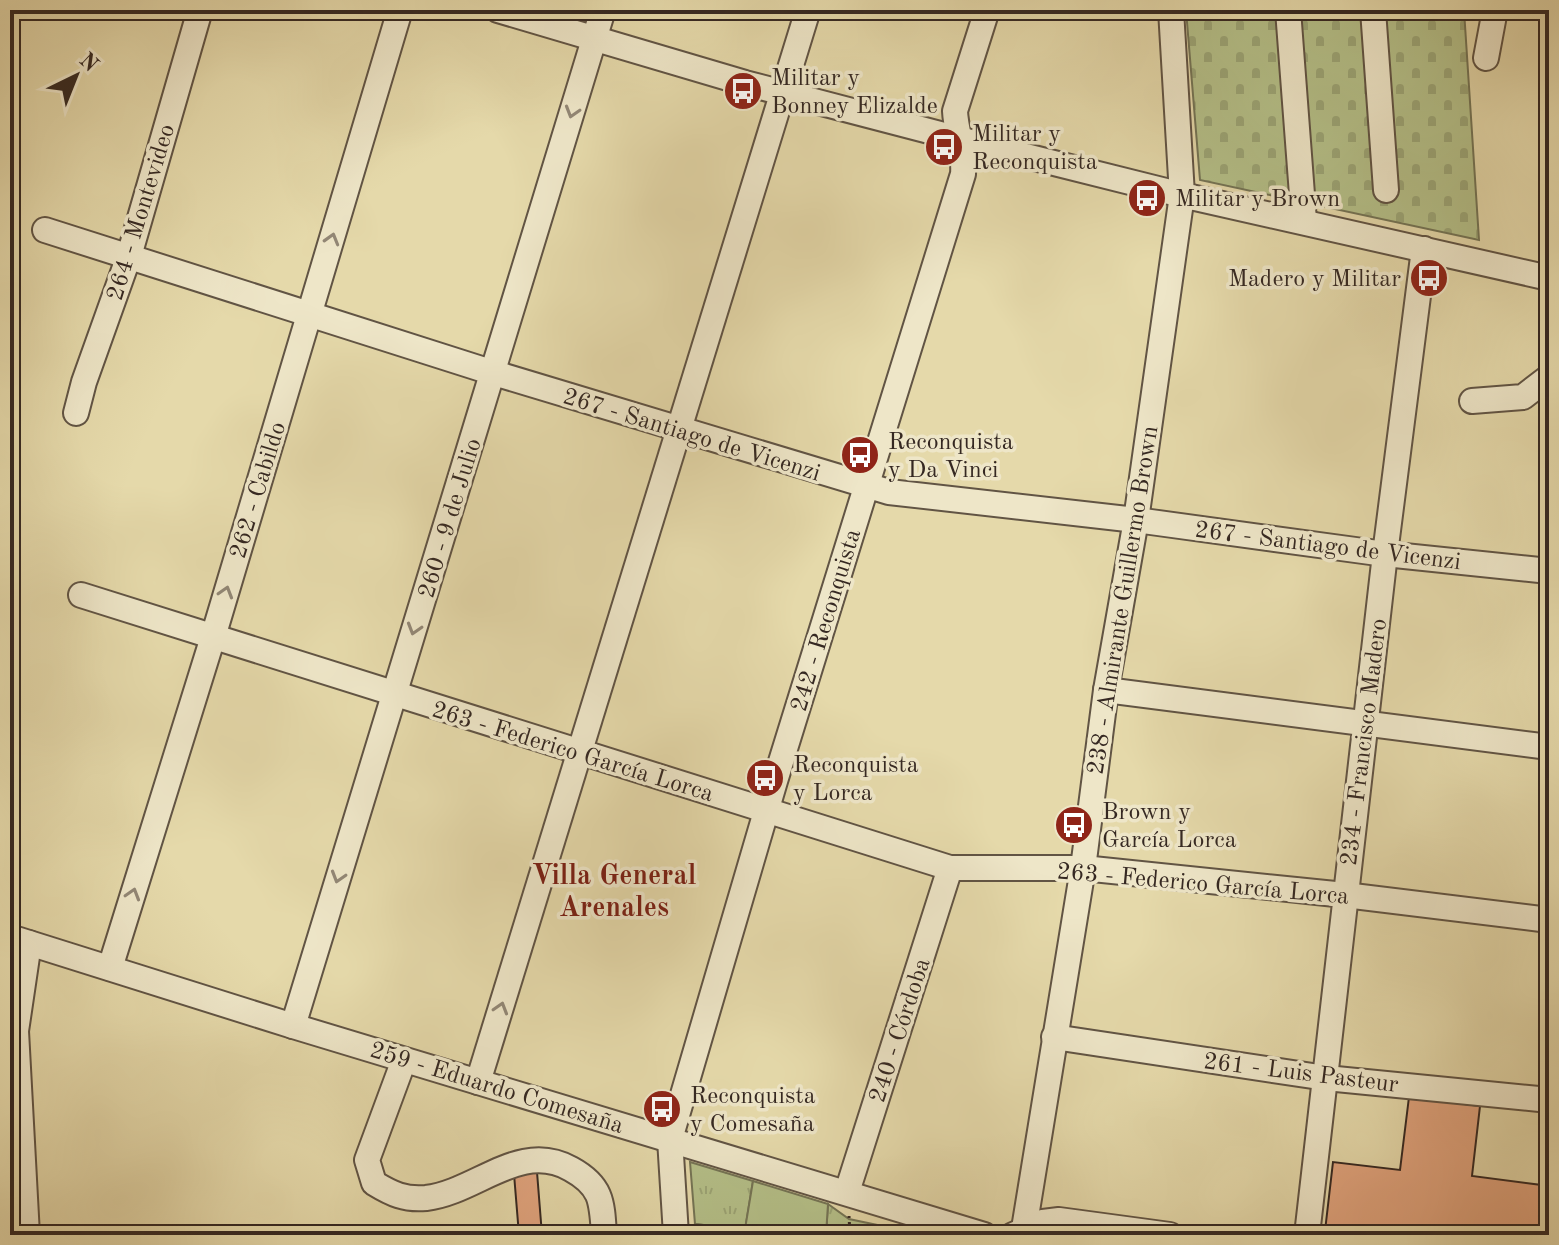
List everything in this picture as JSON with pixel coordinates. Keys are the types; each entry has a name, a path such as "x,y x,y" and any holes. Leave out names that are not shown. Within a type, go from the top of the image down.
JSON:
{"street":[{"name":"264 - Montevideo","path":"76,413 129,256 200,10"},
{"name":"262 - Cabildo","path":"110,968 213,637 400,10"},
{"path":"498,10 782,93 960,139 1182,195 1549,278"},
{"name":"260 - 9 de Julio","path":"293,1026 603,10"},
{"path":"478,1082 808,10"},
{"name":"242 - Reconquista","path":"676,1235 670,1139 865,487 963,174 965,156 955,126 955,111 987,10"},
{"name":"238 - Almirante Guillermo Brown","path":"1020,1233 1083,868 1106,690 1136,520 1182,195 1171,10"},
{"path":"1302,10 1288,10 1304,221"},
{"path":"1373,10 1386,190"},
{"path":"1486,58 1495,10"},
{"name":"267 - Santiago de Vicenzi","path":"45,230 865,487 1385,554 1549,571"},
{"name":"234 - Francisco Madero","path":"1307,1235 1365,721 1424,249"},
{"path":"1472,401 1523,397 1549,377"},
{"name":"263 - Federico García Lorca","path":"81,595 950,868 1083,868 1549,920"},
{"path":"1106,690 1549,747"},
{"name":"240 - Córdoba","path":"847,1192 950,868"},
{"path":"20,940 16,1031 27,1235"},
{"name":"259 - Eduardo Comesaña","path":"20,940 984,1235"},
{"name":"261 - Luis Pasteur","path":"1054,1037 1326,1078 1549,1100"},
{"path":"404,1060 367,1160 374,1183 398,1198 426,1198 454,1191 516,1163 538,1158 562,1164 587,1178 602,1199 604,1235"},
{"path":"1020,1233 1043,1222 1059,1220 1170,1235"}],"green space":[{"path":"1186,10 1464,10 1479,240 1200,180"},
{"path":"690,1162 753,1181 745,1230 695,1224"},
{"path":"753,1181 828,1204 826,1235 696,1235 695,1224 745,1229"},
{"path":"828,1204 849,1219 925,1235 826,1235"}],"building":[{"path":"1409,1097 1480,1106 1472,1176 1549,1186 1549,1235 1359,1235 1325,1231 1333,1162 1400,1170"},
{"path":"537,1172 542,1235 519,1235 514,1174"}],"place":[{"name":"Militar y Bonney Elizalde","path":"743,91"},
{"name":"Militar y Reconquista","path":"944,147"},
{"name":"Militar y Brown","path":"1147,198"},
{"name":"Madero y Militar","path":"1429,278"},
{"name":"Reconquista y Da Vinci","path":"860,455"},
{"name":"Reconquista y Lorca","path":"765,778"},
{"name":"Brown y García Lorca","path":"1074,825"},
{"name":"Reconquista y Comesaña","path":"662,1109"}],"district":[{"name":"Villa General Arenales","path":"614,890"}]}
